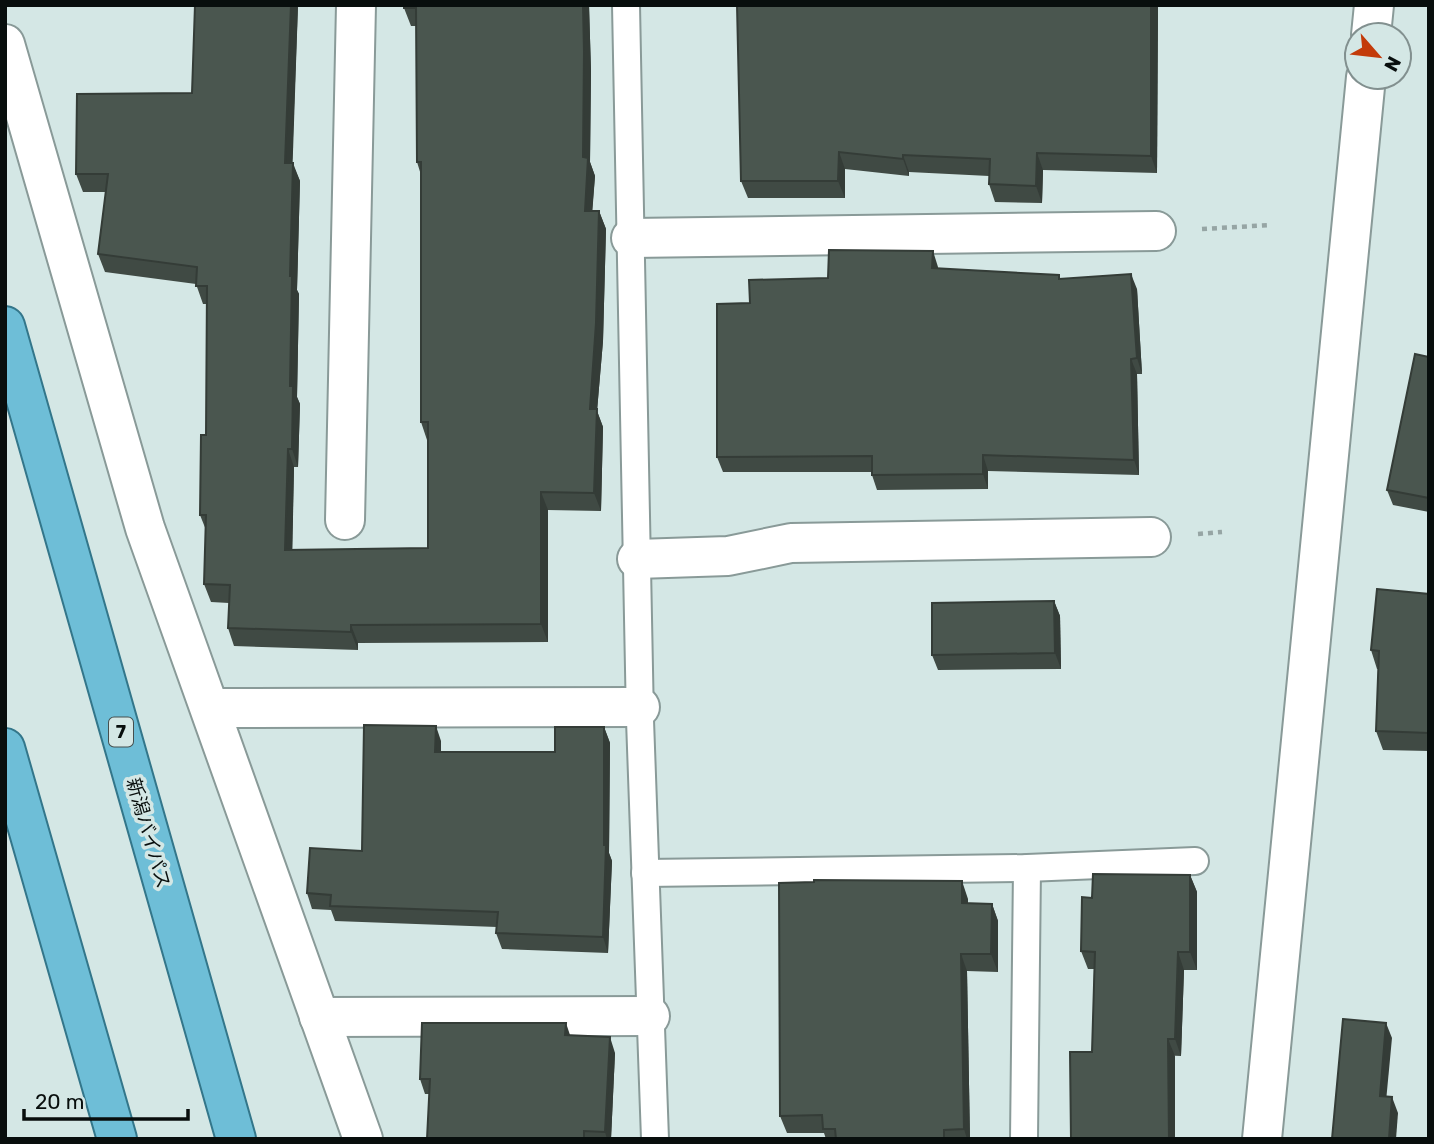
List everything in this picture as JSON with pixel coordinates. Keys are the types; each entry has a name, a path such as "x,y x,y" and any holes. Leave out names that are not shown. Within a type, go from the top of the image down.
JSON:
{"highway":[{"name":"新潟バイパス","path":"5,326 236,1139"},
{"path":"5,748 117,1139"}],"street":[{"path":"345,520 356,5"},
{"path":"5,44 145,528 363,1139"},
{"path":"1262,1139 1365,91"},
{"path":"631,238 1156,231"},
{"path":"638,559 728,556 791,543 1151,537"},
{"path":"210,708 640,706"},
{"path":"320,1017 650,1016"}],"lane":[{"path":"626,5 640,706 654,1139"},
{"path":"645,873 1027,868 1195,861"},
{"path":"1024,1139 1027,868"}],"path":[{"path":"1156,231 1271,225"}],"building":[{"path":"195,5 291,5 285,163 293,163 290,386 293,386 285,550 428,548 428,422 421,422 421,162 417,162 416,8 404,8 404,5 583,5 583,157 588,158 585,211 599,211 590,409 597,409 594,493 541,492 541,624 351,625 351,632 228,628 230,585 204,584 206,515 200,515 201,435 206,435 207,286 196,286 197,267 98,254 108,174 76,174 77,94 192,93"},
{"path":"737,5 1151,5 1151,156 1037,153 1036,186 989,184 990,159 903,155 903,159 839,152 838,181 741,181"},
{"path":"829,250 933,251 932,268 1059,275 1059,279 1131,274 1137,358 1131,359 1134,460 983,455 983,474 872,475 872,456 717,457 717,304 750,303 749,280 828,278"},
{"path":"1415,354 1429,357 1429,498 1387,490"},
{"path":"1377,589 1429,594 1429,733 1376,731 1379,651 1371,650"},
{"path":"1054,601 1055,653 932,655 932,603"},
{"path":"364,725 436,726 435,752 555,752 555,727 604,727 606,845 603,937 496,933 498,912 330,906 331,895 307,893 310,848 362,851"},
{"path":"1093,874 1190,875 1190,952 1178,952 1175,1039 1168,1039 1169,1139 1071,1139 1070,1052 1092,1052 1095,952 1081,951 1082,897 1092,898"},
{"path":"814,880 962,881 962,903 992,904 991,954 961,954 964,1129 944,1130 944,1139 836,1139 835,1129 823,1129 822,1115 780,1116 779,883"},
{"path":"1343,1019 1386,1023 1380,1096 1392,1097 1389,1139 1332,1139"},
{"path":"422,1023 566,1023 565,1035 610,1037 605,1132 584,1131 584,1139 427,1139 430,1079 420,1079"}]}
